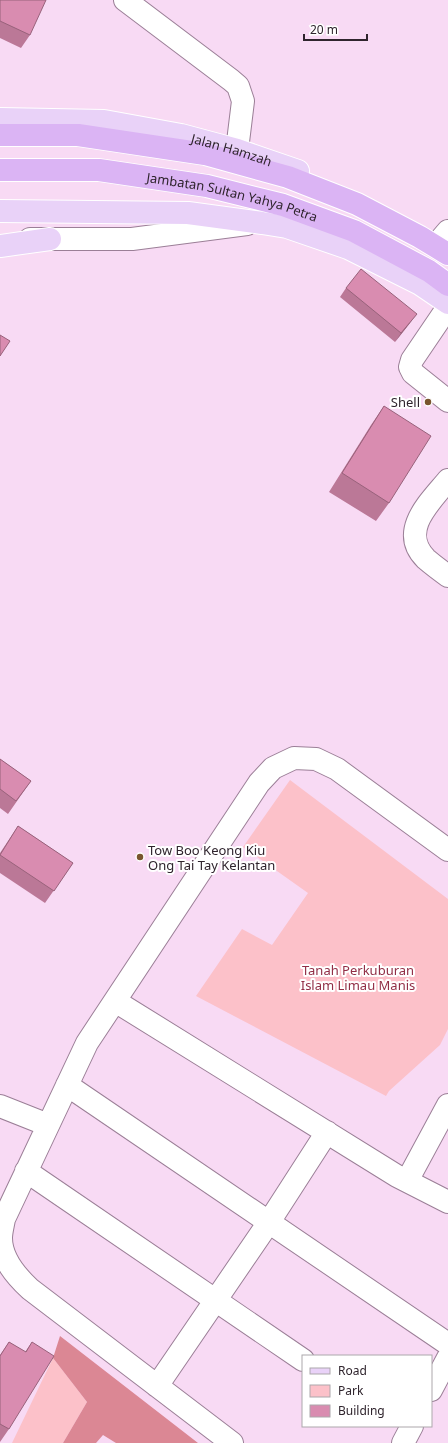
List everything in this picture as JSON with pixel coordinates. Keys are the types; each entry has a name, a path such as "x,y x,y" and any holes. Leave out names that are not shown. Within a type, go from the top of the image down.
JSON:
{"highway":[{"path":"0,135 78,136 205,154 288,177 357,204 420,238 447,241"},
{"name":"Jambatan Sultan Yahya Petra","path":"0,170 99,170 207,186 283,205 354,231 429,272 448,285"}],"main road":[{"name":"Jalan Hamzah","path":"0,119 104,122 181,135 237,150 286,166 333,184 386,209 447,241"},
{"path":"2,210 188,213 262,222 287,227 348,248 420,284 448,303"},
{"path":"0,246 50,239"}],"street":[{"path":"125,0 238,86 243,101 237,150"},
{"path":"0,240 132,239 262,222"},
{"path":"448,307 412,360 410,367 413,373 448,401"},
{"path":"448,480 422,511 416,523 414,535 418,549 426,559 448,576"},
{"path":"232,1443 30,1289 16,1275 6,1259 1,1239 4,1220 87,1043 259,783 273,768 294,758 316,759 337,769 448,850"},
{"path":"115,1001 407,1181 448,1202"},
{"path":"67,1085 448,1344"},
{"path":"407,1181 448,1104"},
{"path":"0,1106 48,1125"},
{"path":"157,1386 269,1222 327,1132"},
{"path":"26,1171 302,1359"},
{"path":"432,1388 448,1358"}],"green space":[{"name":"Tanah Perkuburan Islam Limau Manis","path":"290,780 448,899 448,1029 440,1045 389,1091 386,1096 196,996 242,929 272,945 308,893 243,847"},
{"path":"53,1358 87,1402 63,1443 12,1443"}],"shaded area":[{"path":"60,1336 198,1443 116,1443 103,1435 96,1443 63,1443 87,1402 53,1358"}],"building":[{"path":"0,0 46,0 30,35 0,21"},
{"path":"361,269 417,314 401,333 346,288"},
{"path":"0,335 10,341 0,356"},
{"path":"384,406 431,436 389,503 342,473"},
{"path":"0,759 31,781 16,801 0,789"},
{"path":"18,826 73,863 54,891 0,855"},
{"path":"9,1342 26,1352 32,1342 54,1356 9,1429 0,1424 0,1356"}],"place":[{"name":"Shell","path":"428,402"},
{"name":"Tow Boo Keong Kiu Ong Tai Tay Kelantan","path":"140,857"}]}
